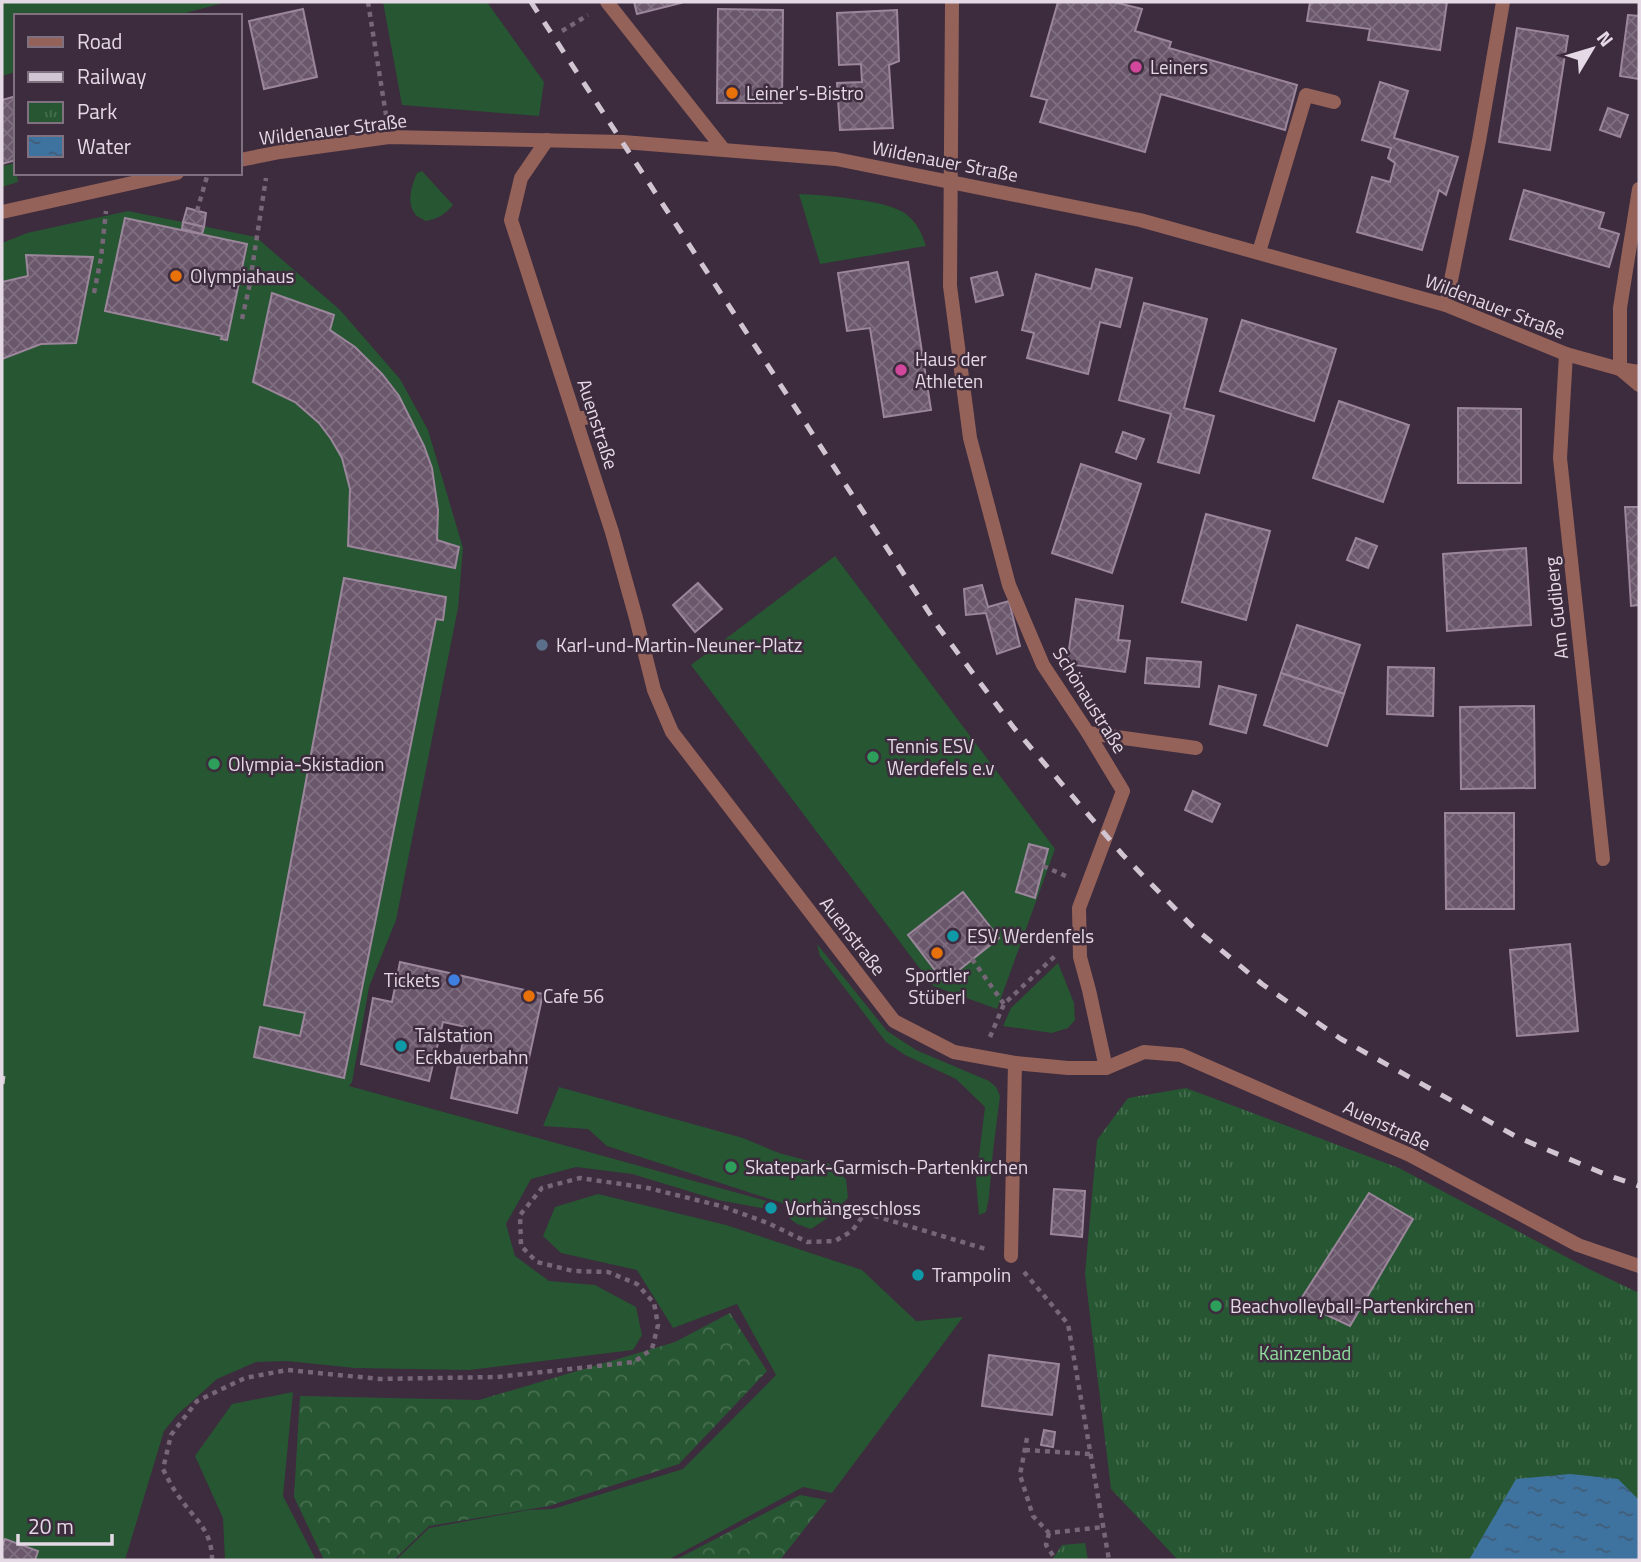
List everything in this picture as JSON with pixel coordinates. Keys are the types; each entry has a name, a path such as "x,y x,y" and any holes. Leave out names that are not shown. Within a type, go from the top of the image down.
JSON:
{"street":[{"path":"607,2 724,150"},
{"name":"Schönaustraße","path":"952,2 950,286 970,438 1009,585 1043,665 1123,791 1079,908 1080,957 1106,1068"},
{"path":"1446,305 1479,141 1503,2"},
{"path":"1259,252 1306,95 1334,102"},
{"name":"Wildenauer Straße","path":"242,160 389,137 623,142 836,159 1140,219 1446,305 1566,354 1639,372"},
{"name":"Auenstraße","path":"547,140 521,178 511,220 583,418 654,690 672,732 894,1021 954,1052 1015,1063 1068,1069 1106,1068 1144,1052 1181,1055 1410,1155 1578,1245 1639,1266"},
{"path":"2,212 167,175"},
{"path":"1620,369 1620,308 1639,190"},
{"name":"Am Gudiberg","path":"1566,354 1560,458 1602,859"},
{"name":"Wildenauer Straße","path":"1620,369 1639,385"},
{"path":"1088,733 1196,748"},
{"path":"1011,1256 1015,1063"}],"path":[{"path":"368,2 389,137"},
{"path":"562,31 581,18"},
{"path":"242,319 269,154"},
{"path":"197,211 207,175"},
{"path":"94,293 102,258 109,187"},
{"path":"991,1033 1004,1004 1079,934"},
{"path":"972,959 1004,1004"},
{"path":"212,1560 212,1547 202,1524 179,1498 163,1469 171,1436 197,1401 246,1378 287,1370 380,1379 497,1377 634,1362 652,1349 658,1325 654,1303 637,1284 608,1272 573,1271 537,1262 521,1246 520,1215 542,1188 580,1178 648,1188 721,1206 768,1223 807,1242 835,1241 852,1231 865,1213 1011,1256 1068,1324 1108,1560"},
{"path":"1027,1438 1020,1475 1032,1516 1049,1533"},
{"path":"1025,1450 1090,1454"},
{"path":"1049,1533 1103,1527"},
{"path":"1049,1533 1046,1545 1055,1557"}],"green space":[{"path":"2,2 227,2 182,14 14,14 14,73 2,76"},
{"path":"383,2 487,2 544,82 539,116 402,105"},
{"path":"14,163 14,175 17,175 18,182 2,187 2,166"},
{"path":"422,171 453,205 440,216 425,221 415,214 410,199 417,173"},
{"path":"799,194 855,199 897,209 916,225 926,246 820,264"},
{"name":"Olympia-Skistadion","path":"128,211 256,237 340,310 400,379 428,430 463,548 458,608 396,920 369,987 352,1082 349,1086 774,1203 772,1210 718,1200 632,1174 576,1167 531,1179 506,1224 515,1256 549,1281 595,1285 636,1307 642,1335 633,1350 469,1370 355,1368 287,1361 256,1362 217,1379 177,1415 164,1431 125,1560 2,1560 2,243 27,233"},
{"name":"Tennis ESV Werdefels e.v","path":"835,556 1055,849 997,1009 933,986 691,665"},
{"path":"817,944 887,1031 916,1050 989,1081 996,1087 1000,1096 986,1212 979,1215 976,1181 985,1107 956,1079 905,1055 886,1042 820,956"},
{"path":"1058,963 1074,1003 1075,1020 1068,1028 1052,1033 1003,1026 1011,1008"},
{"path":"559,1087 743,1138 779,1153 816,1163 828,1163 846,1179 848,1198 811,1229 800,1225 790,1218 785,1204 607,1146 588,1129 543,1126"},
{"name":"Kainzenbad","path":"1186,1088 1399,1168 1639,1293 1639,1560 1178,1560 1111,1489 1085,1274 1097,1140 1128,1098"},
{"path":"598,1194 726,1225 862,1270 916,1321 963,1317 832,1493 803,1487 668,1560 396,1560 429,1528 528,1510 553,1509 683,1469 776,1375 737,1304 673,1328 637,1270 561,1253 543,1236 555,1207"},
{"path":"730,1313 767,1371 679,1464 549,1506 429,1526 394,1560 324,1560 294,1497 300,1396 479,1400 675,1342"},
{"path":"293,1392 283,1496 316,1560 225,1560 223,1518 195,1456 232,1404"},
{"path":"800,1495 827,1500 780,1560 675,1560"},
{"path":"1085,1543 1088,1560 1052,1560 1062,1545"}],"water":[{"path":"1570,1474 1618,1479 1639,1500 1639,1560 1469,1560 1516,1479"}],"building":[{"path":"634,2 680,2 681,3 637,14"},
{"name":"Leiners","path":"1058,2 1114,2 1142,9 1135,31 1171,42 1169,48 1297,85 1285,130 1161,94 1145,152 1040,122 1047,100 1031,96"},
{"path":"1310,2 1447,2 1440,50 1368,40 1370,29 1307,21"},
{"path":"303,9 317,77 264,89 249,21"},
{"path":"718,9 783,10 782,103 717,103"},
{"path":"897,10 899,61 889,65 893,128 840,130 837,83 862,82 861,64 839,65 837,13"},
{"path":"1628,15 1639,16 1639,79 1620,76"},
{"path":"1517,28 1568,36 1550,150 1499,142"},
{"path":"1380,82 1408,91 1394,138 1458,157 1446,195 1439,190 1422,250 1357,232 1372,177 1390,182 1395,163 1388,158 1391,148 1362,140"},
{"path":"14,97 14,161 2,164 2,100"},
{"path":"1608,108 1628,115 1620,137 1600,130"},
{"path":"1524,190 1604,213 1599,228 1619,234 1609,267 1510,239"},
{"path":"187,208 206,213 204,227 183,222"},
{"name":"Olympiahaus","path":"125,218 247,244 227,340 221,339 222,336 105,311"},
{"path":"183,222 204,227 202,234 182,229"},
{"path":"26,255 93,257 76,343 41,344 2,359 2,282 28,276"},
{"name":"Haus der Athleten","path":"908,262 931,410 884,417 870,328 847,331 838,273"},
{"path":"1096,269 1132,278 1120,327 1100,322 1088,374 1027,358 1034,333 1022,330 1036,274 1091,289"},
{"path":"997,272 1003,295 976,302 971,278"},
{"path":"272,293 334,315 330,330 355,347 399,396 432,468 438,510 437,540 459,547 455,568 348,546 350,489 342,458 331,439 319,423 295,402 253,382"},
{"path":"1144,303 1207,319 1184,408 1214,416 1199,473 1158,462 1171,414 1119,400"},
{"path":"1242,320 1336,349 1314,421 1220,391"},
{"path":"1339,401 1409,425 1383,502 1313,478"},
{"path":"1458,408 1521,409 1521,483 1458,483"},
{"path":"1123,432 1144,439 1136,459 1116,452"},
{"path":"1081,464 1141,484 1112,573 1052,553"},
{"path":"1625,507 1639,507 1639,605 1631,606"},
{"path":"1206,514 1270,531 1246,620 1182,602"},
{"path":"1356,538 1377,546 1368,568 1347,560"},
{"path":"1526,548 1531,625 1447,631 1443,554"},
{"path":"344,578 446,597 443,620 436,619 344,1078 254,1057 260,1027 300,1036 305,1013 264,1005"},
{"path":"698,583 722,609 695,632 673,605"},
{"path":"982,585 988,607 1009,601 1020,646 997,654 986,613 966,615 964,589"},
{"path":"1076,599 1123,606 1118,640 1130,641 1125,672 1067,664"},
{"path":"1297,625 1360,645 1344,694 1281,673"},
{"path":"1147,658 1201,662 1199,687 1145,683"},
{"path":"1388,667 1434,668 1433,716 1387,714"},
{"path":"1281,673 1344,694 1327,746 1264,725"},
{"path":"1219,686 1256,695 1246,733 1210,724"},
{"path":"1534,706 1535,788 1461,789 1460,707"},
{"path":"1193,791 1220,804 1212,822 1185,810"},
{"path":"1445,813 1514,813 1514,909 1446,909"},
{"path":"1029,844 1048,849 1035,898 1016,892"},
{"name":"ESV Werdenfels","path":"963,892 999,938 944,982 908,935"},
{"path":"1570,944 1578,1031 1517,1036 1510,950"},
{"name":"Talstation Eckbauerbahn","path":"400,962 543,994 517,1113 451,1098 466,1027 443,1022 429,1081 361,1064 373,998 392,1002"},
{"path":"1054,1189 1085,1191 1082,1237 1051,1234"},
{"path":"1369,1193 1413,1219 1350,1326 1299,1302"},
{"path":"989,1355 1059,1364 1052,1415 982,1406"},
{"path":"1044,1430 1055,1432 1053,1447 1041,1445"},
{"path":"5,1539 38,1551 35,1560 2,1560"}],"railway":[{"path":"531,2 939,628 1014,728 1122,854 1191,925 1262,984 1341,1039 1517,1137 1639,1186"},
{"path":"2,1084 3,1076"}],"place":[{"name":"Leiners","path":"1136,67"},
{"name":"Leiner's-Bistro","path":"732,93"},
{"name":"Olympiahaus","path":"176,276"},
{"name":"Haus der Athleten","path":"901,370"},
{"name":"Karl-und-Martin-Neuner-Platz","path":"542,645"},
{"name":"Tennis ESV Werdefels e.v","path":"873,757"},
{"name":"Olympia-Skistadion","path":"214,764"},
{"name":"ESV Werdenfels","path":"953,936"},
{"name":"Sportler Stüberl","path":"937,953"},
{"name":"Tickets","path":"454,980"},
{"name":"Cafe 56","path":"529,996"},
{"name":"Talstation Eckbauerbahn","path":"401,1046"},
{"name":"Skatepark-Garmisch-Partenkirchen","path":"731,1167"},
{"name":"Vorhängeschloss","path":"771,1208"},
{"name":"Trampolin","path":"918,1275"},
{"name":"Beachvolleyball-Partenkirchen","path":"1216,1306"}]}
